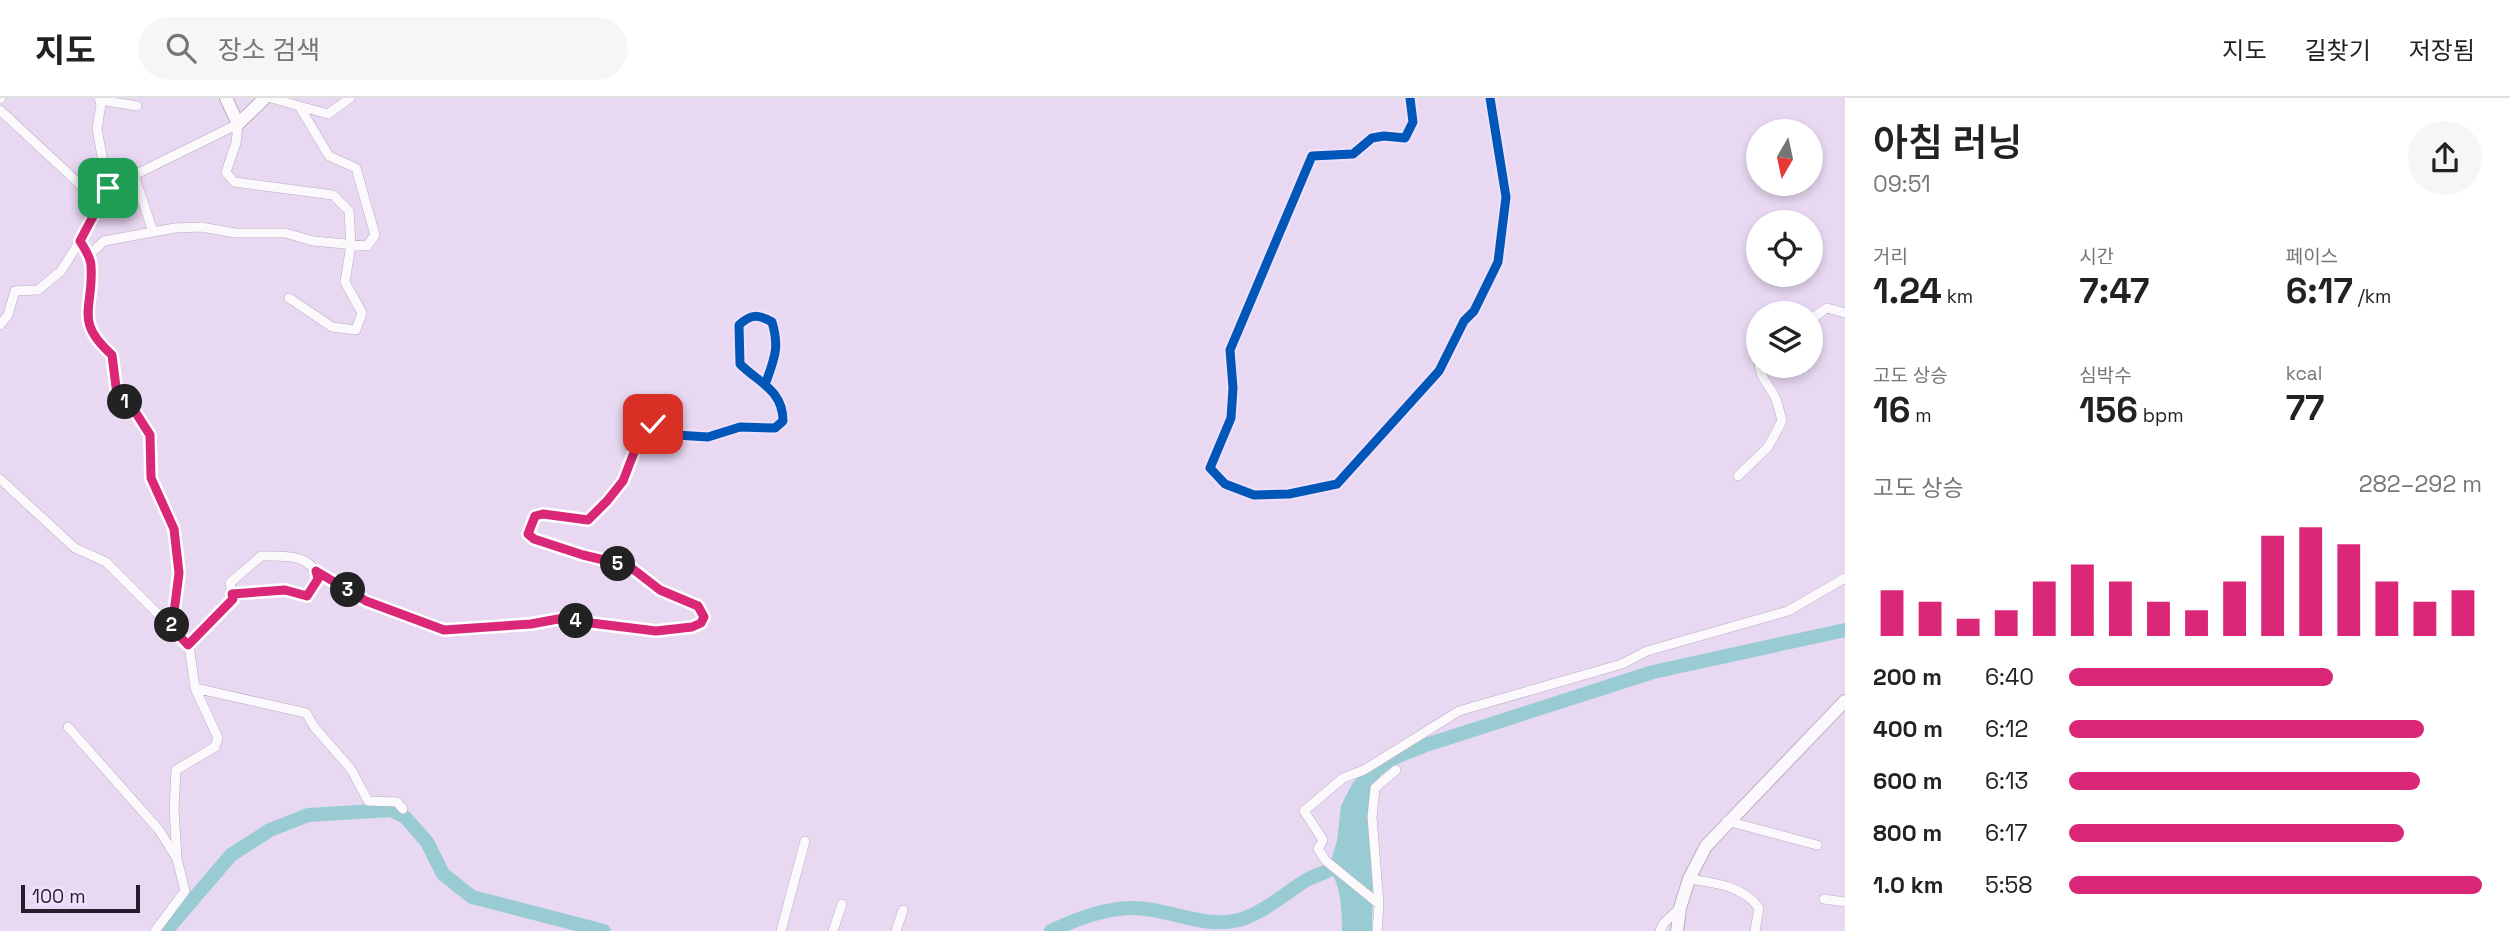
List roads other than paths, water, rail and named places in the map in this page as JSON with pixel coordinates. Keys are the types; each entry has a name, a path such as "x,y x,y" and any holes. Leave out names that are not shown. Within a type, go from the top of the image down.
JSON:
{"street":[{"path":"226,98 238,124 236,144 226,172 234,182 332,195 349,211 351,245 345,282 362,313 356,330 332,327 289,298"},
{"path":"0,325 8,315 15,291 38,290 61,271 108,188 238,124 265,98"},
{"path":"272,98 328,114 350,98"},
{"path":"1410,98 1413,122 1405,138 1372,138 1353,154 1312,156 1230,350 1233,388 1231,418 1210,468 1225,484 1254,495 1289,494 1337,484 1439,371 1464,321 1474,311 1498,262 1506,197 1490,98"},
{"path":"108,188 97,129 101,104 99,99 136,106"},
{"path":"88,256 104,241 201,227 234,233 285,233 313,241 367,246 375,234 356,169 329,156 299,106"},
{"path":"0,110 100,203"},
{"path":"134,176 153,232"},
{"path":"80,241 91,263 87,324 96,341 112,355 117,395 136,413 150,435 151,478 174,529 179,573 172,628"},
{"path":"1823,311 1827,308 1845,313"},
{"path":"188,645 233,599 230,583 261,556 298,556 316,571 366,601 444,630 531,624 558,619 656,631 692,627 701,623 704,617 698,606 660,590 629,566 583,555 534,539 528,534 535,516 543,514 588,520 623,481 643,429 653,424 676,435 708,437 740,427 775,428 783,421 783,410 773,390 765,385 740,364 739,326 749,317 760,315 772,322 777,350 765,385"},
{"path":"1738,476 1768,447 1782,421 1774,395 1763,378"},
{"path":"0,479 75,548 106,562 188,645 195,688 218,738 215,747 176,770 174,809 177,859 185,891 155,931"},
{"path":"232,594 285,590 307,596 318,579 316,571"},
{"path":"1376,902 1327,861 1318,849 1323,840 1304,811 1343,778 1364,770 1459,711 1622,664 1647,651 1788,611 1845,578"},
{"path":"195,688 306,713 315,728 351,769 368,801 397,802 403,809"},
{"path":"1677,931 1680,908 1689,878 1706,846 1727,821 1845,701"},
{"path":"68,727 159,830 177,859"},
{"path":"1377,931 1372,817 1375,788 1396,771"},
{"path":"1727,821 1817,845"},
{"path":"781,931 805,841"},
{"path":"1689,878 1732,887 1754,901 1759,908 1755,931"},
{"path":"1824,899 1845,902"},
{"path":"834,931 842,904"},
{"path":"1660,931 1664,923 1680,908"},
{"path":"896,931 903,910"}],"waterway":[{"path":"1375,771 1391,759 1426,745 1653,672 1845,630"},
{"path":"166,931 231,855 270,830 308,815 391,810 405,817 427,842 443,874 472,897 604,931"},
{"path":"1051,931 1091,915 1123,908 1160,911 1212,922 1239,920 1264,909 1308,879 1330,870 1343,858"}]}
